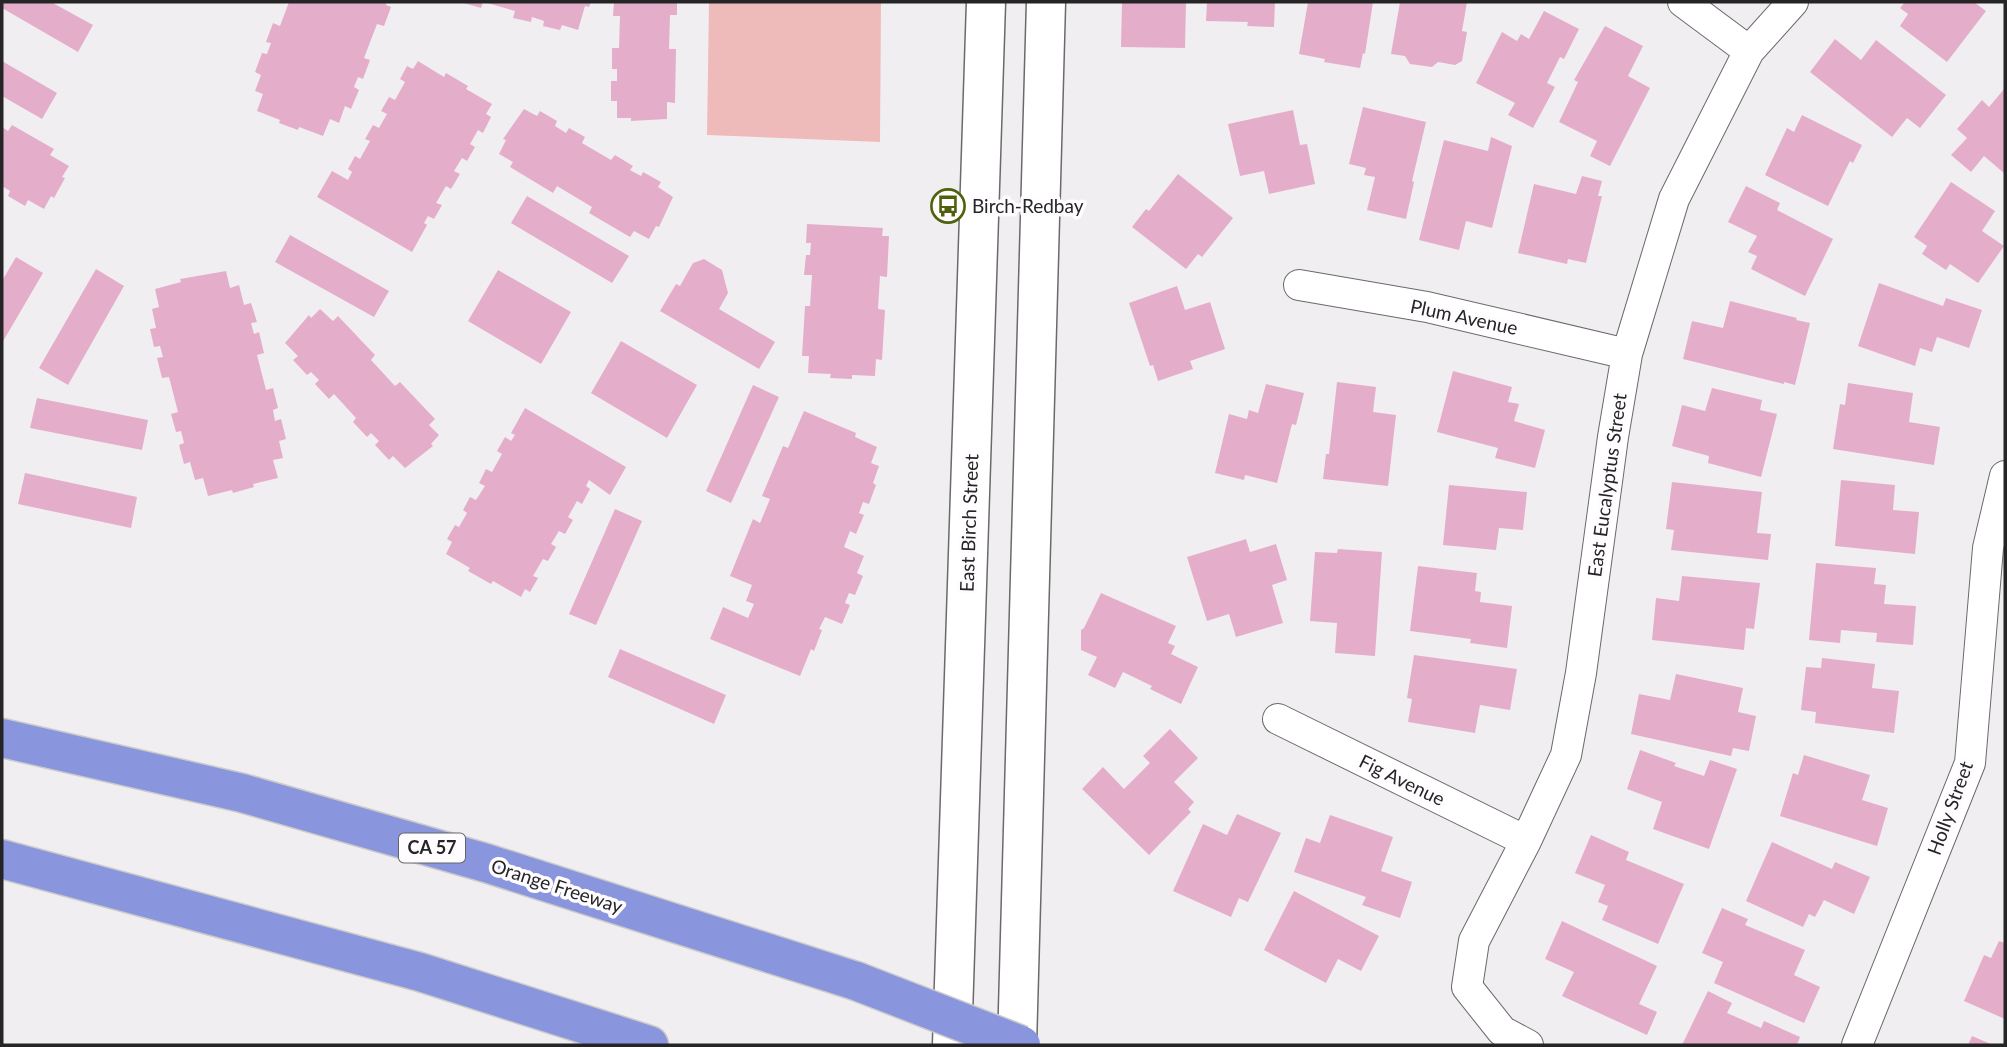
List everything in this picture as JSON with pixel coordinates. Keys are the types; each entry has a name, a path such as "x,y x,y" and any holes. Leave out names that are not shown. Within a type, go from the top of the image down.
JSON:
{"highway":[{"name":"Orange Freeway","path":"2,738 242,793 486,863 856,981 1019,1045"},
{"path":"2,859 421,972 649,1045"}],"street":[{"name":"East Birch Street","path":"952,1045 986,2"},
{"path":"1019,1045 1046,2"},
{"path":"1683,2 1749,51"},
{"name":"East Eucalyptus Street","path":"1528,1045 1502,1031 1467,987 1474,941 1526,841 1566,755 1581,673 1627,354 1674,199 1749,51 1793,2"},
{"name":"Plum Avenue","path":"1299,285 1427,307 1627,354"},
{"name":"Holly Street","path":"1857,1045 1970,763 1988,548 2005,476"},
{"name":"Fig Avenue","path":"1278,719 1526,841"}],"shaded area":[{"path":"709,2 881,2 880,142 707,135"}],"building":[{"path":"2,2 51,2 93,25 78,52 2,8"},
{"path":"289,2 387,2 386,5 391,7 384,26 377,24 364,58 370,60 363,79 358,77 354,87 359,90 351,109 345,106 339,123 330,119 323,136 279,123 280,120 257,111 263,94 255,91 261,75 255,72 262,53 267,54 271,43 266,42 273,23 280,26"},
{"path":"460,2 483,2 481,8"},
{"path":"484,2 591,2 589,7 585,6 578,30 562,25 560,30 543,26 544,21 532,17 531,22 513,18 515,11"},
{"path":"614,2 677,2 677,15 670,15 669,49 676,49 675,103 667,102 667,119 631,121 631,118 617,118 617,101 611,101 611,81 617,81 617,69 612,69 612,48 619,48 620,16 613,16"},
{"path":"1122,2 1186,2 1185,48 1121,47"},
{"path":"1207,2 1275,2 1274,27 1247,26 1248,22 1206,21"},
{"path":"1308,2 1373,2 1365,54 1363,53 1360,68 1324,62 1325,59 1299,54"},
{"path":"1400,2 1467,2 1462,31 1467,32 1462,61 1455,65 1438,62 1432,67 1410,64 1405,56 1391,54"},
{"path":"1905,2 1974,2 1986,11 1947,62 1900,26 1908,14 1900,8"},
{"path":"1544,11 1579,29 1564,59 1560,57 1547,83 1555,87 1533,128 1508,115 1515,103 1476,83 1502,32 1517,41 1521,34 1529,39"},
{"path":"1605,26 1643,46 1628,76 1650,88 1610,166 1590,156 1597,141 1559,122 1578,82 1574,80"},
{"path":"1835,39 1861,60 1876,40 1946,95 1920,128 1907,118 1892,137 1810,72"},
{"path":"2,61 57,93 42,119 2,96"},
{"path":"418,61 444,77 446,73 492,104 486,114 491,117 483,133 478,130 470,144 475,147 467,161 462,158 454,171 460,174 451,189 446,186 436,203 442,205 434,219 428,216 424,223 427,225 412,252 317,197 332,171 348,180 352,172 348,169 355,156 360,159 370,141 365,139 373,125 379,128 387,114 381,111 389,97 395,100 405,82 400,79 407,66 413,69"},
{"path":"2005,88 2005,174 1984,156 1971,172 1951,155 1967,138 1957,129 1982,100 1989,107"},
{"path":"1363,107 1426,122 1406,219 1367,210 1375,177 1364,175 1366,168 1349,164"},
{"path":"524,109 537,116 540,111 557,121 555,126 566,133 569,128 585,137 582,143 611,160 615,155 633,166 630,170 641,176 643,172 661,182 658,187 673,197 659,227 656,226 649,239 634,231 630,237 589,213 592,207 557,186 553,193 510,167 513,162 499,154 506,140 503,139"},
{"path":"1293,110 1300,145 1307,144 1315,184 1269,194 1264,171 1240,176 1228,124"},
{"path":"1802,115 1862,145 1853,163 1850,161 1828,206 1765,175 1787,128 1794,132"},
{"path":"12,125 54,149 50,155 69,166 54,198 51,196 44,209 28,200 25,206 8,196 10,191 2,186 2,127 8,131"},
{"path":"1491,137 1512,146 1492,228 1466,221 1459,250 1419,240 1444,140 1488,151"},
{"path":"1178,174 1233,218 1202,257 1198,254 1186,269 1132,227 1146,209 1149,211"},
{"path":"1582,176 1602,181 1598,196 1602,196 1586,263 1568,259 1567,264 1518,253 1534,184 1576,194"},
{"path":"1951,182 1995,211 1982,231 2004,246 1978,283 1950,264 1946,270 1922,254 1927,246 1914,237"},
{"path":"1746,186 1780,203 1777,210 1833,239 1805,296 1751,269 1757,256 1748,252 1757,236 1728,222"},
{"path":"527,196 629,256 612,283 511,223"},
{"path":"807,224 883,228 882,236 889,236 887,277 880,276 878,309 885,310 882,360 876,359 875,376 852,375 852,379 830,378 831,374 808,373 809,356 802,356 805,306 810,306 812,275 804,275 806,255 810,255 811,243 806,243"},
{"path":"290,235 389,291 374,317 275,262"},
{"path":"16,257 43,273 2,343 2,281"},
{"path":"704,259 722,270 728,293 719,309 775,342 759,369 660,311 676,284 680,286 693,263"},
{"path":"96,269 124,286 68,385 39,368"},
{"path":"498,270 571,312 541,364 468,321"},
{"path":"226,271 230,288 239,285 244,305 251,303 257,322 251,323 254,334 259,332 264,353 257,355 266,390 273,388 278,408 273,410 275,421 281,419 286,439 279,441 283,458 273,460 278,478 253,484 254,487 233,493 232,490 208,496 203,478 195,480 190,462 184,464 179,445 184,443 181,431 176,432 171,414 178,412 169,377 162,378 157,358 163,357 160,346 154,347 150,329 156,328 152,309 159,307 155,289 181,282 180,279"},
{"path":"1879,283 1943,306 1946,298 1982,310 1969,348 1937,337 1932,352 1920,348 1915,366 1858,346"},
{"path":"1177,286 1185,310 1210,302 1225,349 1190,361 1193,369 1158,381 1153,365 1150,366 1129,303"},
{"path":"1730,301 1810,323 1795,385 1683,359 1692,321 1723,328"},
{"path":"320,309 333,321 338,316 375,355 371,360 395,386 400,382 435,419 429,425 439,435 431,444 433,446 405,468 393,456 389,460 375,445 379,441 371,433 367,437 353,422 356,418 334,394 329,399 315,384 319,380 311,372 307,375 293,360 298,356 285,343 309,315 311,318"},
{"path":"621,341 697,385 667,438 591,393"},
{"path":"1453,371 1512,387 1508,402 1519,404 1514,421 1545,430 1535,468 1495,458 1498,448 1437,432"},
{"path":"1337,382 1376,387 1373,412 1396,415 1388,486 1323,479 1326,454 1329,454"},
{"path":"1848,383 1913,393 1909,422 1940,427 1934,465 1833,449 1840,404 1845,405"},
{"path":"1266,384 1304,393 1296,425 1292,424 1277,483 1245,475 1244,480 1215,473 1229,414 1247,419 1249,410 1258,413"},
{"path":"753,385 779,397 731,503 706,491"},
{"path":"1712,388 1762,400 1760,410 1777,414 1761,477 1708,463 1709,456 1672,446 1682,405 1705,411"},
{"path":"37,398 148,420 142,450 30,428"},
{"path":"525,408 626,467 610,495 589,480 586,486 590,489 582,504 577,501 568,517 573,520 565,534 559,531 551,544 556,547 548,561 543,559 533,576 538,578 530,592 525,589 521,597 468,571 470,568 446,554 452,542 447,539 455,525 459,527 467,513 463,510 470,497 476,500 485,486 479,483 486,469 492,472 502,454 497,451 505,437 511,441 515,435 511,433"},
{"path":"804,411 856,433 855,437 877,447 871,463 879,466 869,504 863,502 859,513 864,515 856,534 850,531 844,547 864,556 857,573 863,576 855,595 849,593 845,603 850,605 842,624 825,617 814,651 811,649 800,676 710,639 723,607 748,618 754,604 746,601 752,585 730,576 753,519 760,523 770,499 762,496 783,446 788,448"},
{"path":"25,473 137,497 131,528 18,504"},
{"path":"1841,480 1895,485 1893,510 1919,512 1915,554 1835,546"},
{"path":"1672,482 1762,492 1757,533 1771,534 1768,560 1671,550 1674,530 1666,529"},
{"path":"1449,485 1527,492 1523,530 1499,528 1496,550 1443,545"},
{"path":"615,509 642,521 596,625 569,614"},
{"path":"1246,539 1250,552 1276,544 1287,580 1272,585 1283,623 1236,637 1229,614 1207,621 1187,557"},
{"path":"1338,549 1382,552 1375,656 1335,653 1337,623 1310,621 1315,552 1337,553"},
{"path":"1816,563 1876,568 1874,584 1886,585 1884,604 1916,606 1913,645 1876,642 1877,633 1841,630 1840,643 1809,640"},
{"path":"1418,566 1477,573 1475,591 1481,592 1480,602 1512,606 1507,648 1470,643 1471,639 1410,631"},
{"path":"1682,576 1760,583 1754,629 1746,628 1744,650 1652,640 1656,598 1679,601"},
{"path":"1101,593 1176,626 1168,643 1175,646 1171,654 1198,667 1181,704 1123,672 1115,688 1088,675 1097,657 1081,650 1081,630"},
{"path":"620,649 726,695 714,724 608,677"},
{"path":"1414,655 1517,669 1510,710 1480,705 1475,733 1408,722 1412,699 1407,698"},
{"path":"1822,658 1875,664 1872,688 1899,691 1894,733 1815,723 1816,712 1801,710 1806,667 1821,668"},
{"path":"1676,674 1743,688 1738,712 1756,716 1749,751 1733,748 1731,756 1631,734 1639,694 1670,700"},
{"path":"1170,729 1198,758 1174,782 1194,802 1188,809 1191,812 1149,855 1082,789 1103,767 1124,789 1150,763 1143,756"},
{"path":"1640,750 1704,776 1710,760 1737,769 1709,849 1653,829 1662,802 1627,789"},
{"path":"1804,755 1870,775 1862,800 1888,808 1877,846 1780,816 1793,773 1798,775"},
{"path":"1237,814 1281,833 1248,902 1239,898 1231,917 1173,891 1203,824 1227,835"},
{"path":"1330,815 1393,837 1381,871 1412,882 1400,918 1362,905 1366,897 1294,872 1306,838 1320,843"},
{"path":"1591,835 1629,852 1626,860 1684,884 1658,944 1602,920 1608,906 1598,902 1605,885 1575,873"},
{"path":"1772,842 1832,869 1835,862 1870,877 1854,914 1824,900 1815,917 1809,914 1803,927 1746,901"},
{"path":"1294,891 1379,936 1361,971 1338,959 1326,983 1264,950"},
{"path":"1722,908 1748,919 1745,925 1805,950 1794,975 1820,987 1804,1023 1714,983 1723,962 1702,953"},
{"path":"1562,921 1657,966 1639,1004 1657,1012 1647,1035 1562,996 1574,972 1545,959"},
{"path":"1999,941 2005,943 2005,1019 1964,1001 1984,955 1991,958"},
{"path":"1708,991 1732,1003 1727,1013 1761,1028 1764,1021 1800,1037 1797,1045 1682,1045"},
{"path":"1972,1036 1993,1045 1968,1045"}],"place":[{"name":"Birch-Redbay","path":"948,206"}]}
